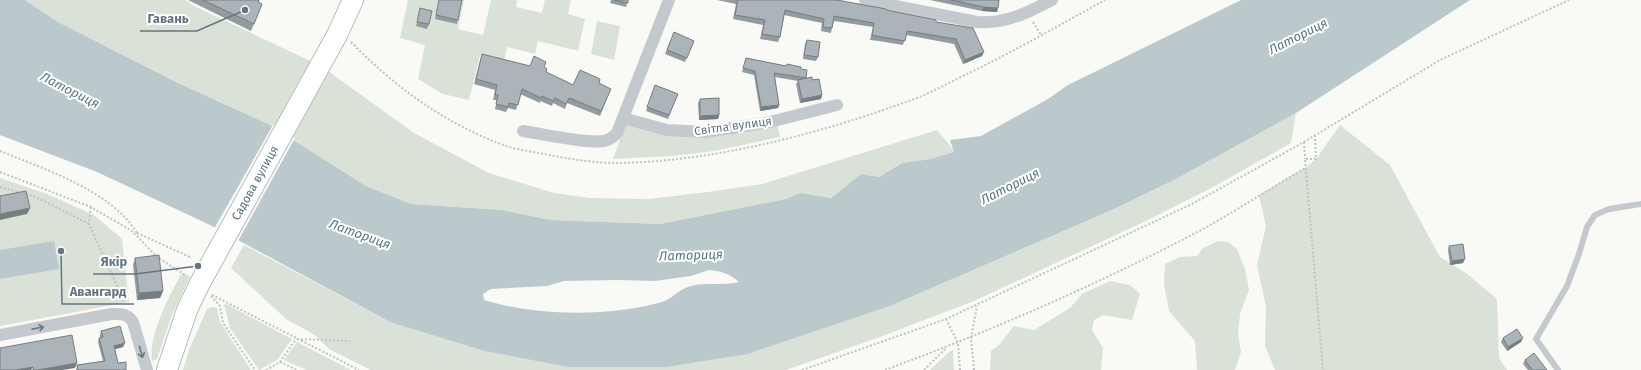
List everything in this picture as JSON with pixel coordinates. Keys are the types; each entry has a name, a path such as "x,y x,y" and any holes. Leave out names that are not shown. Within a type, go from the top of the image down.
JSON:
{"main road":[{"name":"Садова вулиця","path":"167,370 198,275 342,36 352,0"}],"street":[{"path":"523,131 603,141 612,138 617,133 669,0"},
{"path":"865,0 977,22 999,22 1011,20 1052,0"},
{"name":"Світла вулиця","path":"623,118 667,130 705,132 766,123 837,105"},
{"path":"0,335 111,314 122,314 128,316 133,322 146,370"}],"lane":[{"path":"1558,370 1536,340 1567,286 1587,227 1595,215 1609,209 1641,204"}],"path":[{"path":"342,36 388,78 435,113 467,129 505,146 563,158 616,163 682,159 742,148 806,133 923,95 980,68 1105,0"},
{"path":"802,370 946,319 1192,204 1304,142 1440,60 1569,0"},
{"path":"1028,13 1041,35"},
{"path":"1305,160 1316,159 1315,135"},
{"path":"1304,142 1323,370"},
{"path":"0,151 82,187 114,207 126,218 137,233"},
{"path":"885,370 971,338 1072,293 1195,233 1305,168"},
{"path":"0,172 90,207 132,231 192,258"},
{"path":"0,187 38,198 89,224"},
{"path":"90,207 89,224 125,303"},
{"path":"132,231 156,258 198,275"},
{"path":"255,370 223,323 220,306 207,292 359,370"},
{"path":"974,370 971,338 977,305"},
{"path":"946,319 958,343 960,370"},
{"path":"296,339 350,341"},
{"path":"266,370 280,362 296,339"},
{"path":"924,370 947,347"},
{"path":"280,362 297,370"}],"shaded area":[{"path":"25,0 185,0 196,7 321,66 414,133 489,173 554,193 590,198 648,199 762,184 937,130 955,152 930,159 902,163 879,177 861,174 831,198 800,194 786,199 660,224 551,220 502,210 411,204 366,186 268,124 178,83 58,22"},
{"path":"408,0 464,0 458,29 483,35 491,0 517,0 516,7 542,13 545,0 571,0 568,14 585,19 578,51 538,41 535,54 507,47 504,61 480,55 469,100 443,94 418,79 425,45 400,38"},
{"path":"597,21 620,26 614,60 591,54"},
{"path":"1296,113 1291,143 1217,185 1146,221 974,301 880,337 786,370 371,370 329,349 315,335 286,319 231,268 244,245 390,322 748,354 890,306 1112,210 1176,179"},
{"path":"626,123 684,135 777,124 780,137 714,151 672,156 613,159"},
{"path":"1340,125 1390,165 1440,257 1466,273 1497,299 1499,358 1507,370 1275,370 1265,346 1266,306 1257,265 1266,226 1259,195 1305,168 1316,159"},
{"path":"0,178 47,194 94,215 122,239 129,302 0,326"},
{"path":"1218,241 1228,242 1237,249 1245,269 1249,290 1240,314 1238,333 1241,352 1235,370 1197,370 1195,341 1169,311 1164,284 1165,264 1180,257 1197,256 1203,248"},
{"path":"182,273 190,277 172,315 157,359 152,361 153,340 161,316 166,303"},
{"path":"1110,281 1130,285 1140,294 1132,320 1103,315 1094,320 1092,330 1103,348 1101,370 990,370 991,351 999,345 1014,326 1034,330 1070,308 1082,294"},
{"path":"224,304 292,339 277,360 259,370 230,328"},
{"path":"212,307 217,308 220,322 251,370 183,370 189,350 207,309"},
{"path":"297,342 351,370 306,370 284,360"},
{"path":"953,350 954,370 930,370 949,352"}],"water":[{"name":"Латориця","path":"0,0 25,0 58,22 178,83 268,124 366,186 411,204 502,210 551,220 660,224 786,199 800,193 831,198 861,174 879,177 902,163 930,159 954,152 950,140 981,136 1048,99 1068,85 1241,0 1470,0 1296,113 1176,179 1112,210 890,306 748,354 666,367 569,367 485,351 390,322 210,225 97,172 0,135","holes":["709,270 722,272 739,282 691,286 683,289 662,302 641,307 596,312 549,312 527,309 484,300 483,294 491,289 547,286 564,281 655,281 691,276"]},
{"path":"54,241 59,269 0,279 0,250"}],"pier":[{"path":"273,125 295,138 237,243 214,229"}],"building":[{"path":"203,0 259,0 258,2 262,4 254,24"},
{"path":"439,0 462,0 458,20 436,15"},
{"path":"614,0 628,0 628,3"},
{"path":"738,0 837,0 886,9 936,20 936,22 973,28 984,52 965,60 956,39 907,31 905,41 881,37 872,35 874,23 834,16 832,28 823,27 824,19 785,10 780,37 762,34 765,20 735,15"},
{"path":"951,0 999,0 998,8 984,7"},
{"path":"420,8 432,11 429,24 417,22"},
{"path":"674,32 694,41 687,58 667,50"},
{"path":"807,40 820,42 818,57 804,55"},
{"path":"482,54 530,66 534,56 546,62 544,67 547,69 546,72 573,85 580,70 600,79 599,83 611,89 601,111 569,98 566,104 555,98 553,101 542,96 541,98 522,89 518,105 509,103 508,107 496,104 498,95 495,95 497,85 476,79"},
{"path":"746,58 786,66 787,64 801,67 801,69 807,70 806,78 774,73 779,105 761,107 755,71 743,68"},
{"path":"812,77 812,80 819,79 822,95 802,99 798,80"},
{"path":"655,85 678,94 669,115 647,107"},
{"path":"719,98 719,115 700,116 700,99"},
{"path":"26,191 30,208 0,214 0,196"},
{"path":"1463,244 1465,259 1452,261 1449,246"},
{"path":"159,255 163,291 139,293 135,258"},
{"path":"120,326 125,343 114,346 118,363 126,362 126,370 78,370 77,365 105,361 99,338 103,337 101,331"},
{"path":"1517,329 1523,338 1508,347 1503,338"},
{"path":"72,335 77,363 37,370 33,370 33,367 15,370 0,370 0,348"},
{"path":"1534,353 1547,370 1532,370 1525,360"}],"place":[{"name":"Гавань","path":"245,10"},
{"name":"Авангард","path":"61,251"},
{"name":"Якір","path":"198,266"}]}
